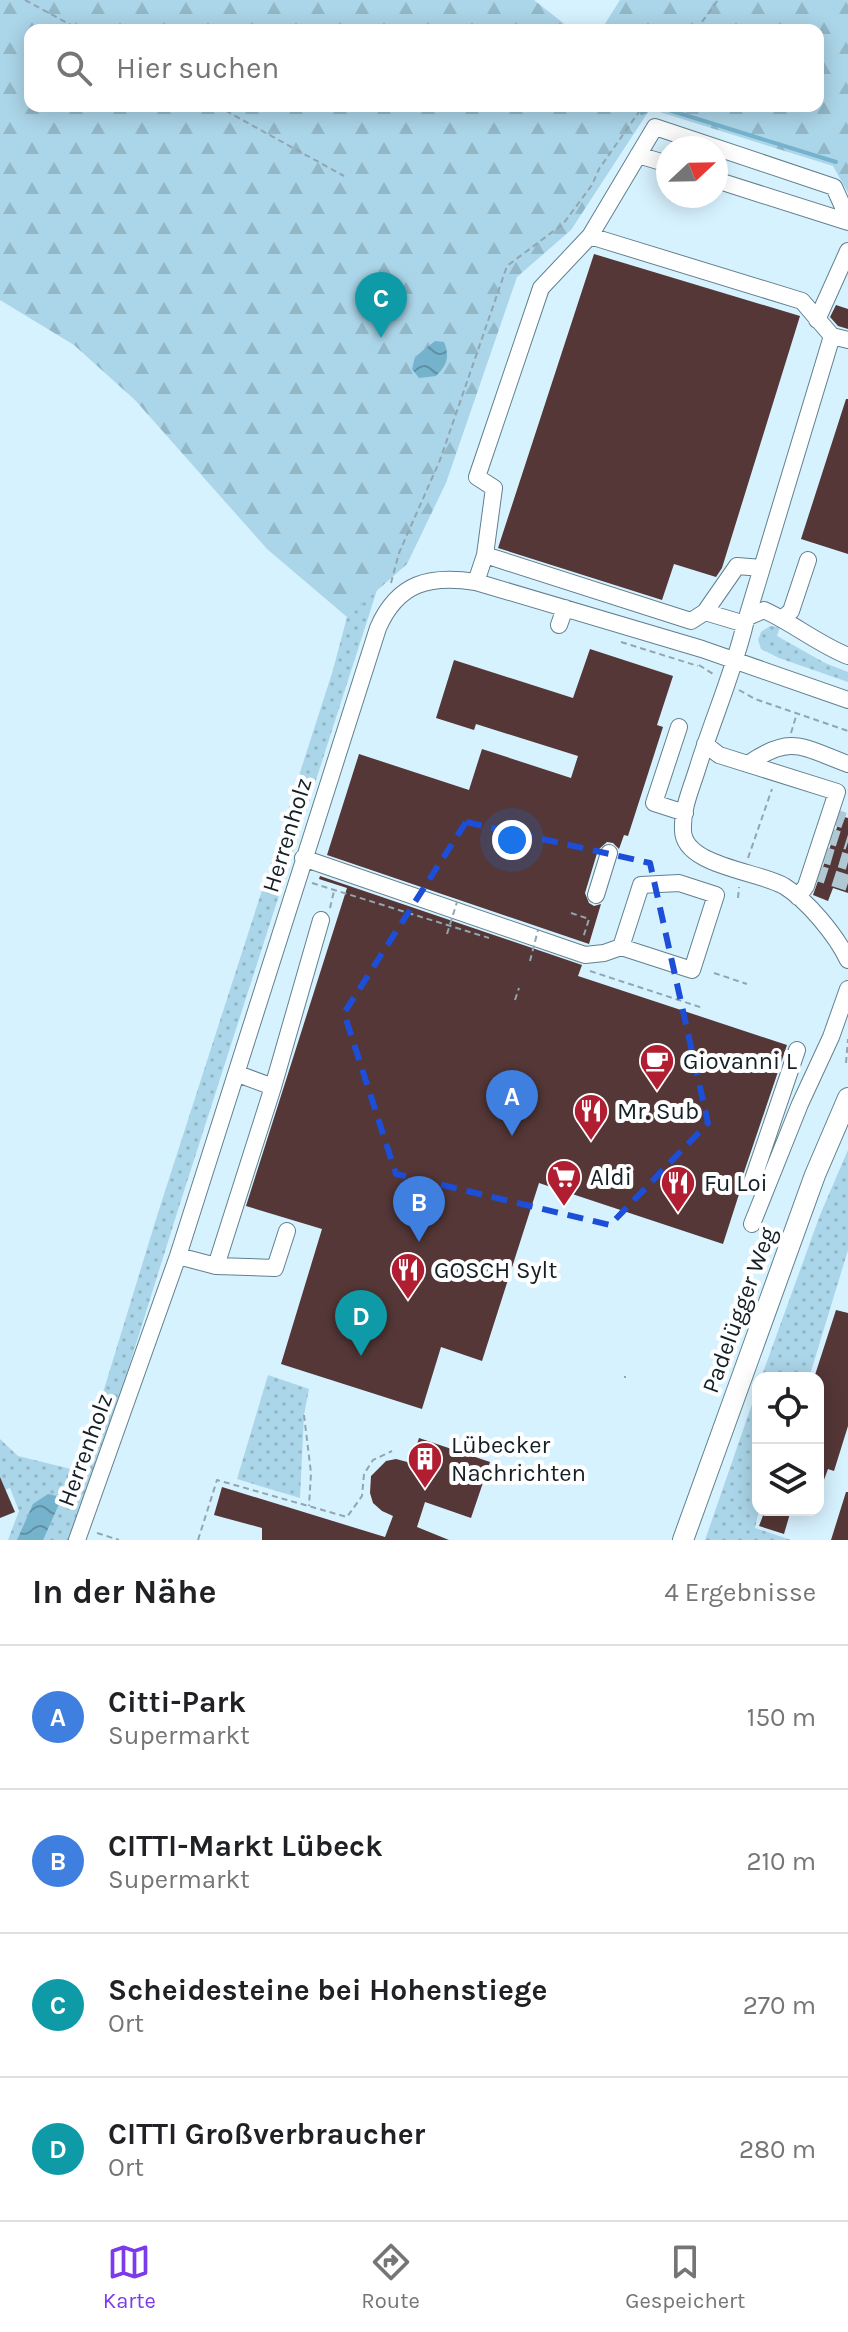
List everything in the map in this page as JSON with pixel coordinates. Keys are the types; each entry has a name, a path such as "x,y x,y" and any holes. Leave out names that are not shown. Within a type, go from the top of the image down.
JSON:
{"main road":[{"name":"Padelügger Weg","path":"683,1540 815,1175 848,1098"}],"street":[{"path":"476,582 485,555 494,488 477,477 541,288 590,236 655,127 834,187 848,220"},
{"path":"638,155 656,160"},
{"path":"728,184 848,220"},
{"path":"590,236 802,301 817,320 840,338 762,568 736,662 726,681 705,744 685,813 684,841 696,854 779,884 798,897 831,933 848,960"},
{"path":"817,320 848,251"},
{"path":"485,555 691,621 705,612 737,566 762,568"},
{"path":"783,618 791,611 808,560"},
{"name":"Herrenholz","path":"80,1534 178,1256 238,1074 303,858 383,618 398,599 426,581 447,577 476,582 565,608 700,657 736,662 848,700"},
{"path":"559,625 565,608"},
{"path":"705,612 746,620 764,610 848,656"},
{"path":"679,727 654,803 685,813"},
{"path":"705,744 719,755 837,792 806,886 798,897"},
{"path":"748,764 769,749 788,744 848,764"},
{"path":"596,895 609,853"},
{"path":"303,858 579,953 604,953 621,947 692,970 716,895 679,883 641,885 621,947"},
{"path":"216,1266 273,1087 321,920"},
{"path":"752,1224 848,989"},
{"path":"751,1185 797,1050"},
{"path":"238,1074 273,1087"},
{"path":"781,1099 800,1104"},
{"path":"178,1256 216,1266 275,1268 287,1231"}],"path":[{"path":"25,0 69,24"},
{"path":"700,24 718,0"},
{"path":"228,112 344,176"},
{"path":"391,582 399,553 440,460 507,266 563,224 639,112"},
{"path":"615,640 700,657 726,681 755,699 848,731"},
{"path":"738,898 744,871 778,773"},
{"path":"298,878 500,942"},
{"path":"447,934 457,902"},
{"path":"571,913 589,919 579,953"},
{"path":"530,961 538,930"},
{"path":"589,970 703,1008"},
{"path":"714,973 747,984"},
{"path":"515,1000 519,988"},
{"path":"846,1063 848,1039"},
{"path":"304,1415 311,1473 309,1507"},
{"path":"198,1540 217,1480 347,1517 362,1496 364,1474 373,1460 392,1451"},
{"path":"364,1474 371,1476"},
{"path":"80,1534 119,1540"}],"highlighted area":[{"path":"466,822 650,863 708,1123 610,1225 396,1174 344,1013"}],"green space":[{"path":"0,0 534,0 564,24 24,24 24,112 648,112 571,230 517,277 446,483 407,564 347,617 267,549 135,400 74,345 0,300"},
{"path":"620,0 848,0 848,193 833,166 660,112 824,112 824,24 605,24"},
{"path":"377,590 90,1491 69,1540 8,1540 19,1511 10,1488 0,1492 0,1439 18,1456 79,1471 157,1216 333,670 347,617"},
{"path":"770,626 780,627 777,636 848,672 848,682 761,649 758,640 761,632"},
{"path":"848,1150 848,1250 811,1372 763,1372 820,1215"},
{"path":"268,1375 309,1389 304,1415 300,1498 237,1479"},
{"path":"752,1404 752,1516 758,1516 755,1528 791,1540 705,1540"}],"water":[{"path":"435,341 444,342 447,352 445,364 436,376 419,378 412,369 415,357"},
{"path":"48,1494 57,1496 60,1502 43,1540 17,1540 33,1504"}],"building":[{"path":"594,254 800,316 722,568 716,577 674,564 662,600 498,548"},
{"path":"836,305 848,309 848,329 838,326 830,317"},
{"path":"848,399 848,554 801,539"},
{"path":"590,649 673,676 657,725 663,727 628,836 624,835 619,849 607,842 598,850 585,893 589,903 594,906 601,904 589,944 327,855 359,754 469,790 482,749 571,778 578,756 476,724 474,730 436,718 454,660 573,698"},
{"path":"841,816 848,818 848,893 833,888 828,901 813,895"},
{"path":"320,876 582,965 578,976 787,1045 723,1244 539,1183 482,1361 441,1347 422,1409 281,1364 322,1229 246,1206 347,888 319,879"},
{"path":"836,1310 848,1313 848,1426 834,1471 828,1469 824,1480 824,1372 816,1372"},
{"name":"Lübecker Nachrichten","path":"419,1438 490,1462 471,1518 425,1502 417,1527 449,1540 262,1540 262,1528 214,1515 222,1487 385,1537 393,1516 373,1503 371,1476 386,1461 396,1459 411,1463"},
{"path":"0,1477 15,1512 0,1518"},
{"path":"846,1492 848,1540 831,1540"},
{"path":"763,1516 789,1516 784,1534 759,1526"}],"waterway":[{"path":"675,112 836,162"}],"tunnel":[{"path":"829,815 848,822"},
{"path":"823,834 848,842"},
{"path":"817,853 848,862"},
{"path":"811,871 848,883"}],"place":[{"name":"Scheidesteine bei Hohenstiege","path":"381,338"},
{"name":"Giovanni L","path":"657,1092"},
{"name":"Citti-Park","path":"512,1136"},
{"name":"Mr. Sub","path":"591,1142"},
{"name":"Aldi","path":"564,1208"},
{"name":"Fu Loi","path":"678,1214"},
{"name":"CITTI-Markt Lübeck","path":"419,1242"},
{"name":"GOSCH Sylt","path":"408,1301"},
{"name":"CITTI Großverbraucher","path":"361,1356"},
{"name":"Lübecker Nachrichten","path":"425,1490"}]}
